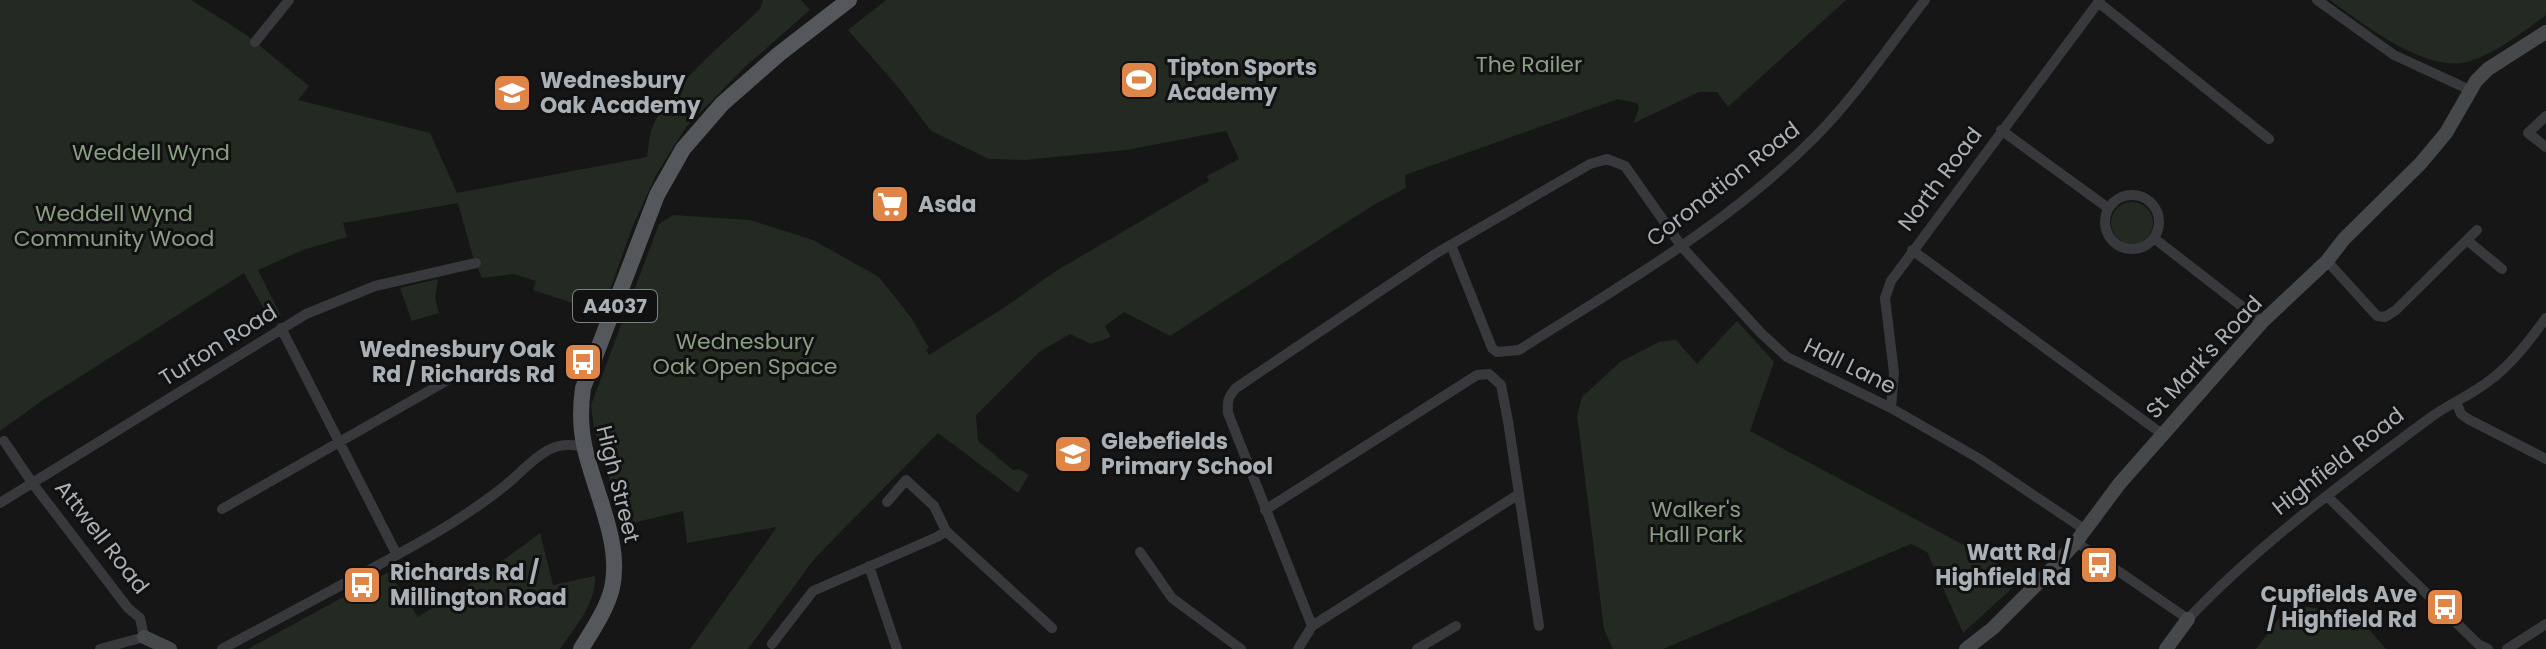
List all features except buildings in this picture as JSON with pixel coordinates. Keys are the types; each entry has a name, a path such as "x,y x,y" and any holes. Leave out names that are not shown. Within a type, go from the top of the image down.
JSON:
{"main road":[{"name":"High Street","path":"581,649 610,597 614,573 608,530 584,447 580,418 583,388 657,195 683,149 722,104 779,54 849,0"}],"street":[{"path":"255,42 289,0"},
{"name":"Coronation Road","path":"1451,245 1492,348 1506,352 1519,350 1682,247 1791,160 1843,106 1925,0"},
{"path":"2317,0 2394,55 2470,90"},
{"path":"2099,1 2269,139"},
{"name":"North Road","path":"1891,408 1894,373 1885,298 1891,281 2099,1"},
{"name":"St Mark's Road","path":"1966,649 1993,628 2080,535 2162,434 2262,322 2327,261 2344,239 2420,164 2446,133 2470,90 2488,69 2546,32"},
{"path":"2546,116 2528,133 2546,147"},
{"path":"2001,130 2108,208"},
{"name":"Hall Lane","path":"1451,245 1590,164 1607,159 1625,166 1682,247 1787,357 1891,408 1978,458 2188,619"},
{"path":"2137,195 2148,200 2160,218 2155,239 2144,248 2130,250 2117,246 2107,235 2104,222 2108,208 2126,196 2137,195"},
{"path":"2327,261 2377,316 2385,317 2396,310 2477,230"},
{"path":"2155,239 2262,322"},
{"path":"2468,241 2502,269"},
{"path":"1312,626 1228,413 1227,402 1236,388 1451,245"},
{"path":"1912,250 2162,434"},
{"name":"Turton Road","path":"0,503 306,314 375,286 476,263"},
{"name":"Highfield Road","path":"2166,649 2188,619 2222,583 2327,496 2431,417 2487,383 2511,362 2546,318"},
{"path":"281,328 397,555"},
{"path":"1265,510 1477,375 1489,374 1501,385 1539,626"},
{"path":"222,509 448,380"},
{"path":"2456,402 2461,414 2468,419 2546,459"},
{"name":"Attwell Road","path":"4,441 128,608 140,618 144,637"},
{"path":"222,649 397,555 483,502 546,450 557,444 584,447"},
{"path":"887,502 906,480 934,506 946,531 1052,628"},
{"path":"1298,649 1312,626 1519,494"},
{"path":"2327,496 2478,644 2488,649"},
{"path":"772,644 813,591 946,531"},
{"path":"1140,552 1172,598 1241,649"},
{"path":"869,566 897,649"},
{"path":"2507,649 2546,624"},
{"path":"1417,649 1456,626"},
{"path":"100,649 116,642 144,637 170,649"}],"green space":[{"name":"Weddell Wynd","path":"0,0 191,0 245,34 309,86 298,100 430,133 457,193 647,157 651,132 669,99 760,9 763,0 801,0 810,10 747,65 686,127 656,175 632,228 605,304 597,311 533,290 536,281 514,274 482,278 458,203 343,223 347,237 303,250 258,270 281,316 270,320 244,273 43,400 0,431"},
{"path":"886,0 1846,0 1728,107 1717,92 1699,92 1634,123 1639,107 1637,103 1618,99 1405,175 1406,188 1375,204 1170,336 1124,312 1105,326 1111,337 1091,344 1070,334 1039,352 976,415 978,441 1013,470 1019,469 1029,475 1018,493 938,433 815,558 748,649 690,649 777,527 687,543 683,511 624,525 594,429 591,405 659,224 673,215 750,220 813,240 879,277 910,316 929,348 926,350 929,355 1056,271 1209,181 1207,176 1239,159 1226,131 1126,150 1024,160 989,159 931,131 898,87 848,30"},
{"path":"2330,0 2546,0 2546,15 2488,53 2467,62 2450,63 2432,60 2395,44"},
{"path":"2132,202 2147,208 2153,223 2147,238 2132,244 2117,238 2111,223 2117,208"},
{"path":"438,279 435,298 439,313 412,321 400,288"},
{"name":"Walker's Hall Park","path":"1737,321 1774,362 1750,431 1992,560 2021,580 1963,633 1927,552 1911,544 1663,649 1613,649 1604,629 1577,415 1582,397 1620,362 1659,342 1676,340 1697,364"},
{"path":"540,533 553,585 595,576 588,606 560,649 248,649 389,572 418,617 485,574"},
{"path":"2296,606 2347,615 2365,627 2386,649 2256,649 2285,610"}],"place":[{"name":"Tipton Sports Academy","path":"1139,80"},
{"name":"Wednesbury Oak Academy","path":"512,93"},
{"name":"Asda","path":"890,204"},
{"name":"Wednesbury Oak Rd / Richards Rd","path":"583,362"},
{"name":"Glebefields Primary School","path":"1073,454"},
{"name":"Watt Rd / Highfield Rd","path":"2099,565"},
{"name":"Richards Rd / Millington Road","path":"362,585"},
{"name":"Cupfields Ave / Highfield Rd","path":"2445,607"}],"park label":[{"name":"The Railer","path":"1529,64"},
{"name":"Weddell Wynd Community Wood","path":"114,226"},
{"name":"Wednesbury Oak Open Space","path":"745,354"}]}
